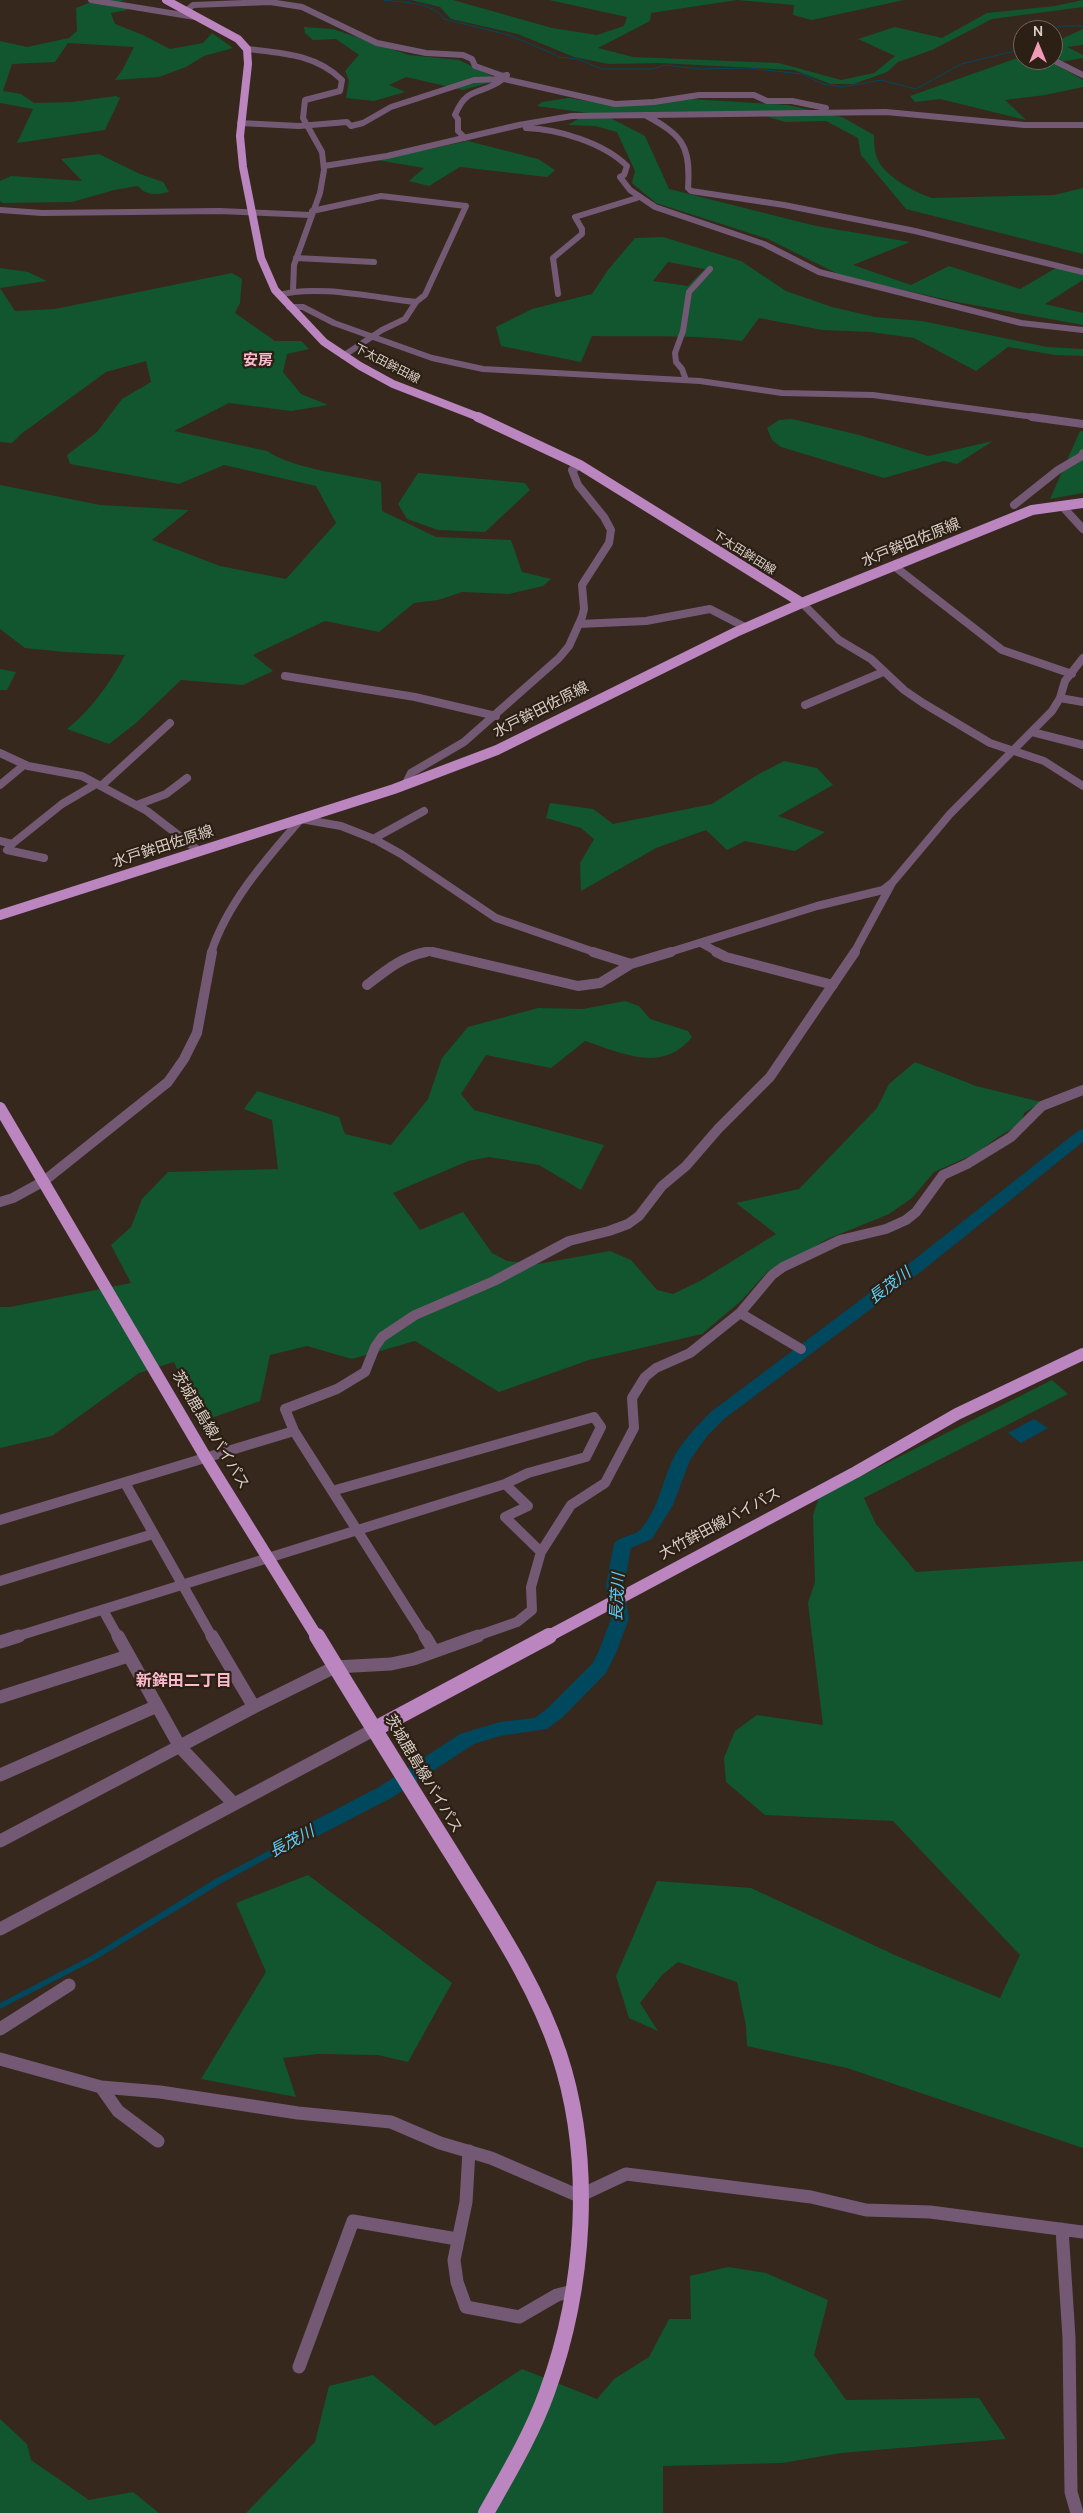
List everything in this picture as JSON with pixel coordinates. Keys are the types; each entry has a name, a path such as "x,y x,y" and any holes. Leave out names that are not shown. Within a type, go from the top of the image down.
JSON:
{"main road":[{"path":"166,0 190,5 198,17 238,39 247,49"},
{"name":"下太田鉾田線","path":"247,49 248,64 240,123 241,153 260,258 279,295 324,342 343,356 393,384 486,420 580,465 802,603"},
{"name":"水戸鉾田佐原線","path":"0,915 405,785 497,750 745,627 802,603 1022,514 1083,503"},
{"name":"茨城鹿島線バイパス","path":"0,1108 206,1458 512,1951 536,1994 560,2058 569,2097 576,2143 579,2196 573,2291 563,2340 548,2392 519,2453 486,2513"},
{"name":"大竹鉾田線バイパス","path":"375,1729 622,1595 856,1472 958,1414 1083,1354"}],"street":[{"path":"90,0 198,17"},
{"path":"190,5 270,2 302,7 312,10 321,18 349,28 377,43 426,53 463,55 472,59 475,66 505,76 615,104 654,102 699,95 754,95 758,99 767,101 792,101 820,108 860,109 872,112"},
{"path":"247,49 300,55 341,76 340,91 305,100 303,118 322,152 324,166 323,181 296,258 293,291"},
{"path":"1063,65 1083,75"},
{"path":"240,123 307,126 338,119 347,122 351,126 363,123 391,107 464,82 505,76"},
{"path":"465,138 458,131 458,119 455,115 459,102 505,76"},
{"path":"324,166 387,156 557,118 872,112 1024,125 1083,125"},
{"path":"644,115 673,130 682,138 689,158 688,188 691,191 784,205 915,231 1083,272"},
{"path":"477,135 482,138 532,127 607,151 626,164 624,174 620,177 628,190 637,198 665,212 790,254 819,272 937,300 972,312 1021,323 1083,330"},
{"path":"0,210 58,213 220,211 311,213 380,196 466,206 461,221 424,295 416,302 405,320 343,356"},
{"path":"558,294 553,258 582,234 582,229 575,217 637,198"},
{"path":"54,205 58,213"},
{"path":"296,258 374,262"},
{"path":"686,380 682,369 676,362 675,353 683,331 689,292 710,270"},
{"path":"279,295 293,291 346,294 416,302"},
{"path":"289,307 303,307 373,337 432,358 483,368 686,380 782,393 873,395 1080,424 1083,434"},
{"path":"1014,504 1058,470 1082,456 1083,453"},
{"path":"405,785 411,773 450,752 496,716 559,658 569,646 584,609 582,586 609,543 611,530 604,517 578,485 572,470 580,465"},
{"path":"1062,506 1083,529"},
{"path":"894,566 1002,650 1072,674"},
{"path":"802,603 817,616 831,634 871,659 904,690 974,734 1058,768 1083,786"},
{"path":"579,624 646,621 710,609 745,627"},
{"path":"434,1651 294,1431 285,1409 337,1389 365,1372 375,1346 382,1337 415,1314 494,1281 569,1241 609,1231 628,1224 640,1216 662,1186 686,1166 718,1129 754,1096 770,1077 857,948 892,883 950,814 995,766 1014,751 1052,711 1060,698 1065,681 1083,658"},
{"path":"805,705 883,672"},
{"path":"284,676 415,697 496,716"},
{"path":"1060,698 1083,702"},
{"path":"44,858 7,850 62,804 99,785 170,722"},
{"path":"1032,732 1083,745"},
{"path":"0,753 24,765 82,776 137,805 199,851"},
{"path":"0,784 24,765"},
{"path":"137,805 166,794 187,778"},
{"path":"373,839 424,811"},
{"path":"0,1202 13,1198 44,1181 161,1089 181,1065 200,1024 209,958 217,936 279,844 300,820 341,826 373,839 401,854 496,918 578,948 631,964"},
{"path":"0,841 12,844"},
{"path":"367,986 392,966 414,954 430,951 578,986 592,986 610,980 631,964 817,906 883,890 892,883"},
{"path":"701,943 726,957 832,986"},
{"path":"0,1841 254,1707 335,1667 391,1664 518,1622 532,1610 531,1587 541,1552 571,1505 605,1484 625,1442 634,1428 632,1398 645,1377 656,1368 690,1354 740,1313 772,1276 783,1267 840,1240 886,1228 906,1220 916,1212 943,1175 967,1164 1011,1137 1042,1106 1083,1090"},
{"path":"740,1313 802,1348"},
{"path":"0,1642 505,1484 528,1473 586,1457 601,1427 594,1416 332,1491"},
{"path":"0,1520 294,1431"},
{"path":"125,1483 181,1585 254,1707"},
{"path":"505,1484 528,1506 505,1517 541,1552"},
{"path":"0,1581 153,1534"},
{"path":"103,1610 180,1747 234,1804"},
{"path":"0,1697 128,1656"},
{"path":"0,1775 157,1706"},
{"path":"0,1929 375,1729"},
{"path":"0,2029 69,1985"},
{"path":"0,2059 101,2087 160,2092 298,2114 392,2122 440,2143 491,2158 579,2196 626,2174 811,2197 866,2210 930,2212 1083,2232"},
{"path":"101,2087 106,2099 123,2117 158,2141"},
{"path":"469,2151 466,2202 454,2260 457,2282 466,2307 519,2317 557,2295 573,2291"},
{"path":"299,2367 354,2221 457,2239"},
{"path":"1062,2229 1069,2338 1071,2492 1077,2513"}],"green space":[{"path":"96,0 127,0 120,1 127,10 111,13 115,24 143,35 170,49 203,43 212,33 233,48 204,56 186,67 159,77 115,80 134,47 68,43 55,62 12,64 3,91 21,94 34,103 72,102 116,96 120,98 105,130 17,143 33,109 0,103 0,41 27,47 69,38 77,31 76,8"},
{"path":"411,0 453,0 552,28 597,35 624,26 627,17 549,0 737,0 651,13 650,21 598,48 633,57 779,63 841,80 874,73 895,56 858,39 895,27 942,38 987,13 1055,6 1083,0 1083,7 992,19 932,50 898,62 887,72 854,84 831,84 794,70 659,63 609,64 574,57 518,34 451,19 440,7"},
{"path":"737,0 904,0 812,20 793,15 794,5"},
{"path":"304,27 333,29 409,55 459,60 492,76 492,82 463,90 406,77 389,85 405,92 374,101 346,98 349,80 345,71 359,55 336,39 313,40 305,33"},
{"path":"1083,29 1083,45 1067,47 1083,55 1083,58 1063,61 1063,38"},
{"path":"1013,60 1013,70 1063,70 1063,68 1083,80 1083,87 1045,95 1005,100 1026,120 940,99 915,102 910,96"},
{"path":"568,98 613,105 691,99 788,105 842,117 874,135 876,155 884,169 891,176 916,192 932,198 1054,195 1083,188 1083,254 906,209 861,155 858,138 826,121 785,122 752,112 603,114 645,136 669,189 816,226 910,242 853,265 911,285 949,266 1020,289 1056,268 1083,270 1083,280 1045,304 1083,313 1083,325 957,302 844,277 768,239 656,203 632,183 635,171 617,132 595,126 568,125 588,113 537,106 542,102"},
{"path":"468,141 538,159 555,170 547,177 460,167 429,186 409,181 424,168 377,160"},
{"path":"99,154 140,174 163,182 169,192 152,194 145,192 138,186 114,190 72,202 3,203 0,201 0,181 11,176 82,181 61,159"},
{"path":"663,237 741,261 786,291 832,307 875,317 922,321 1047,347 1083,349 1083,356 1055,355 1008,347 976,371 914,338 871,332 822,330 759,318 742,341 686,337 592,336 581,362 501,346 496,327 532,309 592,294 608,270 635,238","holes":["668,262 705,269 688,286 653,281"]},
{"path":"0,268 28,272 47,281 0,288"},
{"path":"232,273 242,279 240,303 235,313 275,341 301,341 309,349 287,354 283,372 301,394 328,405 291,411 229,403 174,431 267,451 306,467 381,482 382,511 436,537 511,540 522,572 551,579 543,586 509,594 462,592 438,600 414,603 379,632 325,621 253,655 273,671 243,685 181,680 136,723 109,744 67,729 100,695 125,655 25,648 0,629 0,485 100,505 189,510 152,540 220,566 286,579 336,523 316,486 224,465 179,484 70,464 67,455 97,432 122,399 151,382 146,361 106,372 21,434 12,443 0,442 0,288 15,311 55,309"},
{"path":"792,419 859,435 928,456 993,441 957,464 944,461 884,478 781,447 772,440 767,428 779,420"},
{"path":"1080,431 1083,431 1083,493 1050,499"},
{"path":"418,473 525,483 530,490 485,532 438,530 407,519 398,504"},
{"path":"0,669 16,672 7,690 0,690"},
{"path":"784,761 817,768 833,785 778,816 825,832 795,851 745,841 727,850 706,830 656,848 581,891 580,863 594,839 581,828 546,818 550,803 593,809 613,824 712,804 757,775"},
{"path":"625,1001 639,1006 650,1019 688,1031 692,1037 680,1048 668,1055 655,1058 627,1055 585,1041 551,1068 486,1055 461,1094 474,1110 604,1145 581,1190 539,1165 489,1157 468,1161 393,1193 420,1230 463,1212 492,1253 507,1261 538,1264 610,1251 631,1260 657,1290 673,1294 700,1281 776,1234 736,1203 799,1189 877,1108 889,1084 915,1062 976,1086 1041,1102 1024,1113 1022,1123 998,1137 977,1153 934,1172 912,1198 889,1214 825,1240 807,1252 768,1271 741,1301 702,1334 589,1360 499,1392 415,1341 352,1359 307,1346 270,1355 260,1401 200,1422 174,1362 139,1373 52,1436 0,1448 0,1307 10,1307 131,1283 111,1245 131,1227 142,1199 168,1172 278,1169 272,1120 244,1109 257,1091 339,1117 345,1134 391,1145 428,1099 442,1058 468,1027 538,1008 583,1009"},
{"path":"1052,1380 1068,1394 864,1498 876,1524 916,1572 1083,1561 1083,2148 847,2068 747,2046 746,2026 737,1982 678,1962 662,1975 640,2003 658,2031 629,2018 616,1976 657,1881 751,1888 899,1957 1000,1998 1020,1955 893,1821 765,1815 726,1782 724,1758 735,1731 757,1715 823,1725 808,1603 815,1582 813,1515 819,1497"},
{"path":"308,1875 452,1983 408,2062 378,2055 318,2054 283,2058 296,2097 201,2079 266,1972 236,1903"},
{"path":"728,2267 766,2273 828,2300 814,2355 846,2400 979,2398 1006,2439 841,2453 782,2463 663,2466 663,2513 246,2513 315,2442 329,2386 373,2375 435,2426 522,2369 597,2399 614,2379 649,2357 669,2319 691,2319 690,2276"},
{"path":"0,2419 27,2444 31,2460 89,2500 133,2492 159,2513 0,2513"}],"water":[{"path":"1034,1419 1048,1428 1021,1443 1008,1433"},
{"path":"325,1821 329,1825 220,1884 95,1960 0,2009 0,2003 91,1956 215,1879"}],"waterway":[{"path":"383,0 425,6 439,13 444,19 509,35 556,55"},
{"path":"1063,26 1083,26"},
{"path":"558,57 578,59 602,69 653,69 664,65 700,69 748,68 802,74 823,84 842,87 881,80 916,89 961,64 1013,51"},
{"name":"長茂川","path":"307,1833 386,1792 467,1739 500,1729 540,1724 556,1712 599,1668 607,1653 620,1619 615,1585 623,1544 646,1535 664,1505 682,1459 702,1431 718,1415 917,1266 1083,1134"}],"district":[{"name":"安房","path":"258,361"},
{"name":"新鉾田二丁目","path":"184,1682"}]}
